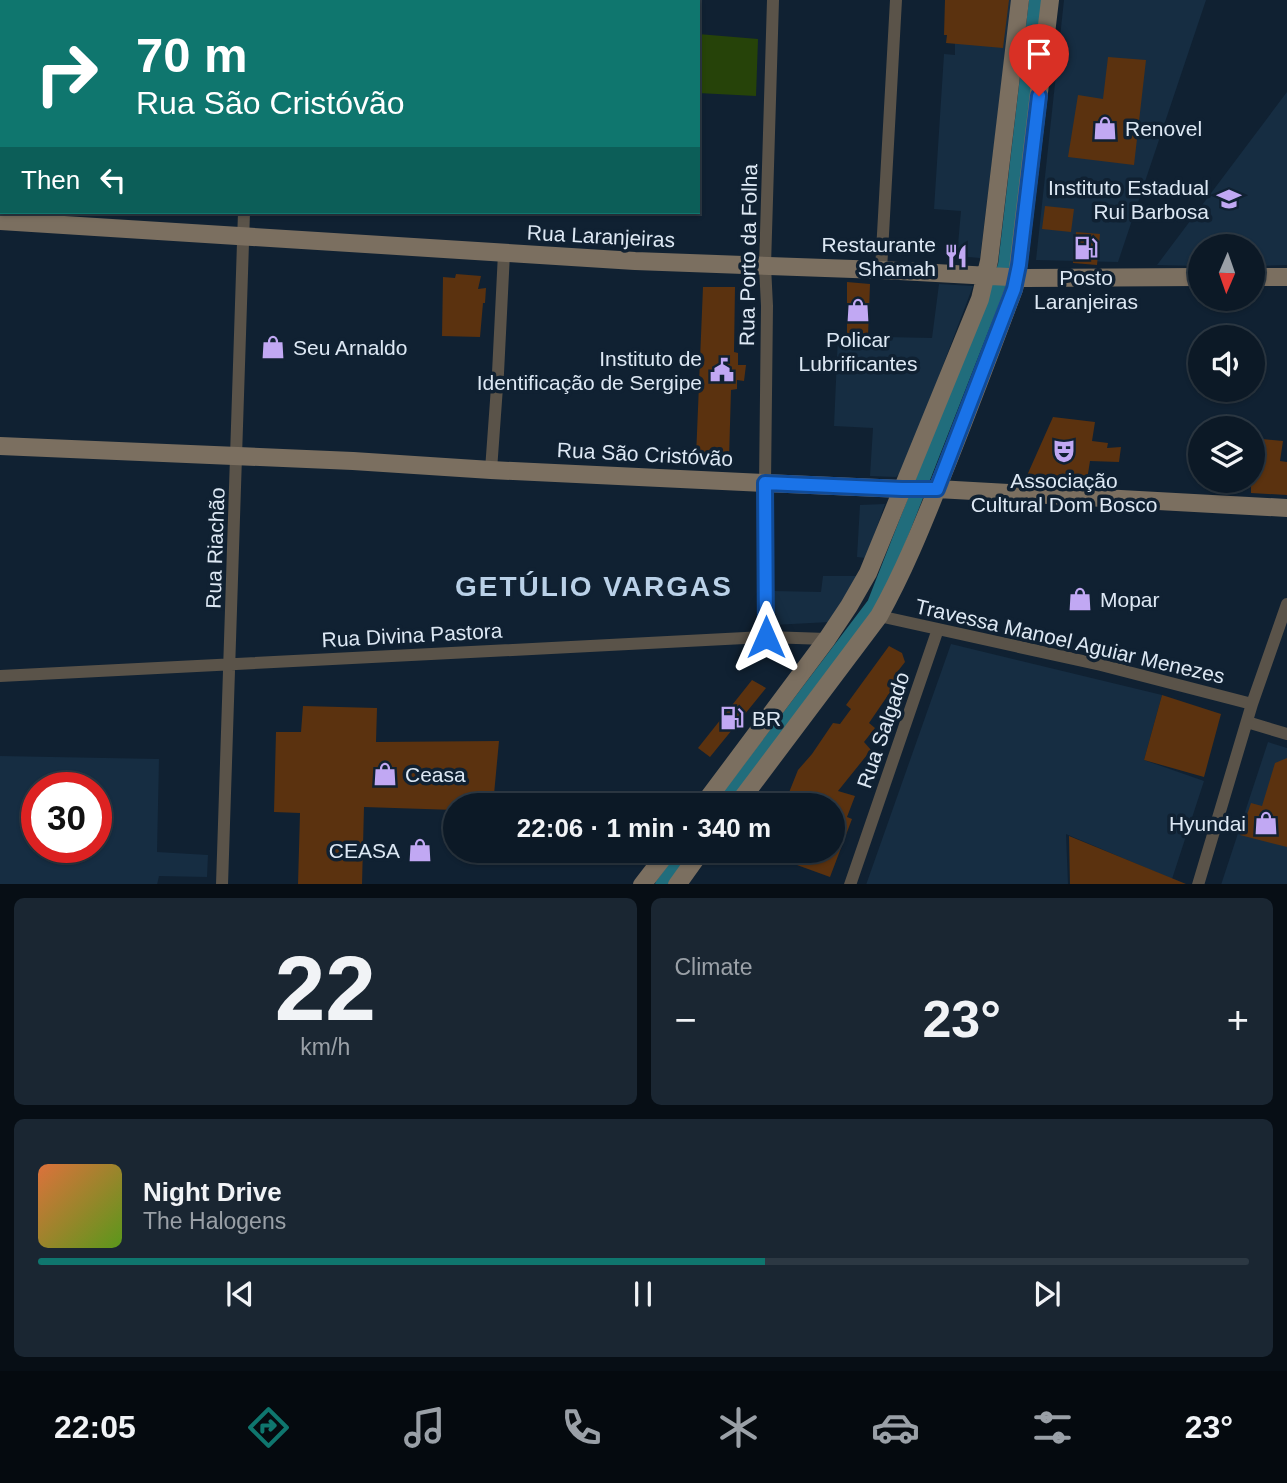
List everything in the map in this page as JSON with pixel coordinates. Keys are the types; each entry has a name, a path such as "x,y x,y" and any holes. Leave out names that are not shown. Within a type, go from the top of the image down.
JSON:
{"main road":[{"path":"712,793 827,639 868,573 980,299 988,276 1020,0"},
{"path":"746,793 878,616 897,584 1010,302 1050,0"},
{"name":"Rua Laranjeiras","path":"0,221 635,261 1014,277 1188,277"},
{"path":"1265,277 1287,277"},
{"name":"Rua São Cristóvão","path":"0,446 1287,508"},
{"path":"642,884 659,863"},
{"path":"677,884 692,863"}],"street":[{"name":"Rua Porto da Folha","path":"766,637 765,266 773,0"},
{"path":"881,270 896,0"},
{"name":"Rua Riachão","path":"222,884 244,214"},
{"path":"491,470 504,253"},
{"path":"1198,884 1252,704 1287,604"},
{"name":"Travessa Manoel Aguiar Menezes","path":"878,616 1101,666 1252,704"},
{"name":"Rua Salgado","path":"850,884 938,629"},
{"name":"Rua Divina Pastora","path":"0,676 766,637 827,639"},
{"path":"1247,722 1287,734"}],"shaded area":[{"path":"973,0 1012,0 980,258 957,256 961,211 934,209 944,54 955,55 955,40"},
{"path":"1064,0 1206,0 1118,262 1036,260"},
{"name":"Instituto Estadual Rui Barbosa","path":"1287,92 1287,265 1265,266 1265,234 1188,234 1188,266 1157,265"},
{"path":"939,284 973,286 903,471 896,477 870,476 873,428 834,426 838,336 932,338"},
{"path":"885,504 866,558 857,557 860,505"},
{"path":"823,576 859,576 830,622 773,625 774,591 821,592"},
{"path":"951,644 1162,695 1144,760 1204,781 1172,879 1066,834 1068,884 866,884"},
{"path":"1268,742 1287,748 1287,884 1221,884"},
{"path":"0,756 159,759 157,852 208,855 207,877 159,876 157,884 0,884"}],"green space":[{"path":"700,34 758,39 756,96 700,93"}],"building":[{"path":"945,0 1009,0 1003,48 946,43"},
{"name":"Renovel","path":"1108,57 1146,60 1134,165 1068,157 1078,95 1103,99"},
{"path":"1045,206 1074,209 1071,232 1042,229"},
{"name":"Posto Laranjeiras","path":"1076,232 1100,234 1097,265 1073,263"},
{"path":"456,274 481,276 478,289 486,288 480,337 442,336 443,277 455,278"},
{"name":"Policar Lubrificantes","path":"847,282 870,284 868,336 847,336"},
{"name":"Instituto de Identificação de Sergipe","path":"703,287 735,287 734,352 738,353 738,365 746,365 744,381 737,380 737,389 731,390 729,459 696,457"},
{"name":"Associação Cultural Dom Bosco","path":"1053,417 1095,422 1092,441 1108,443 1107,448 1121,447 1119,462 1090,461 1087,480 1025,480"},
{"path":"1265,439 1283,441 1280,461 1287,462 1287,495 1251,493 1265,493"},
{"path":"889,646 902,653 905,662 898,671 899,679 869,723 875,728 864,742 871,750 838,791 845,793 789,793 798,770 833,723 840,724 851,709 846,705"},
{"name":"BR","path":"752,680 766,688 710,757 698,748"},
{"path":"1162,695 1221,714 1204,777 1144,760"},
{"name":"Ceasa","path":"303,706 377,708 376,742 499,741 494,793 443,793 443,810 364,807 362,884 298,884 300,813 274,812 276,732 301,732"},
{"name":"Hyundai","path":"1287,758 1287,847 1240,835 1251,803 1262,806 1275,763"},
{"path":"845,793 855,796 847,817 852,819 845,837"},
{"path":"1069,836 1186,884 1070,884"},
{"path":"791,863 835,863 830,877"}],"waterway":[{"path":"731,793 874,604 995,295 1005,265 1036,0"},
{"path":"663,884 678,863"}],"place":[{"name":"Renovel","path":"1105,128"},
{"name":"Instituto Estadual Rui Barbosa","path":"1229,199"},
{"name":"Posto Laranjeiras","path":"1086,248"},
{"name":"Restaurante Shamah","path":"956,256"},
{"name":"Policar Lubrificantes","path":"858,310"},
{"name":"Seu Arnaldo","path":"273,347"},
{"name":"Instituto de Identificação de Sergipe","path":"722,370"},
{"name":"Associação Cultural Dom Bosco","path":"1064,451"},
{"name":"Mopar","path":"1080,599"},
{"name":"BR","path":"732,718"},
{"name":"Ceasa","path":"385,774"},
{"name":"Hyundai","path":"1266,823"},
{"name":"CEASA","path":"420,850"}],"district":[{"name":"GETÚLIO VARGAS","path":"594,586"}],"route":[{"path":"766,637 765,483 937,489 1014,289 1039,96"}]}
